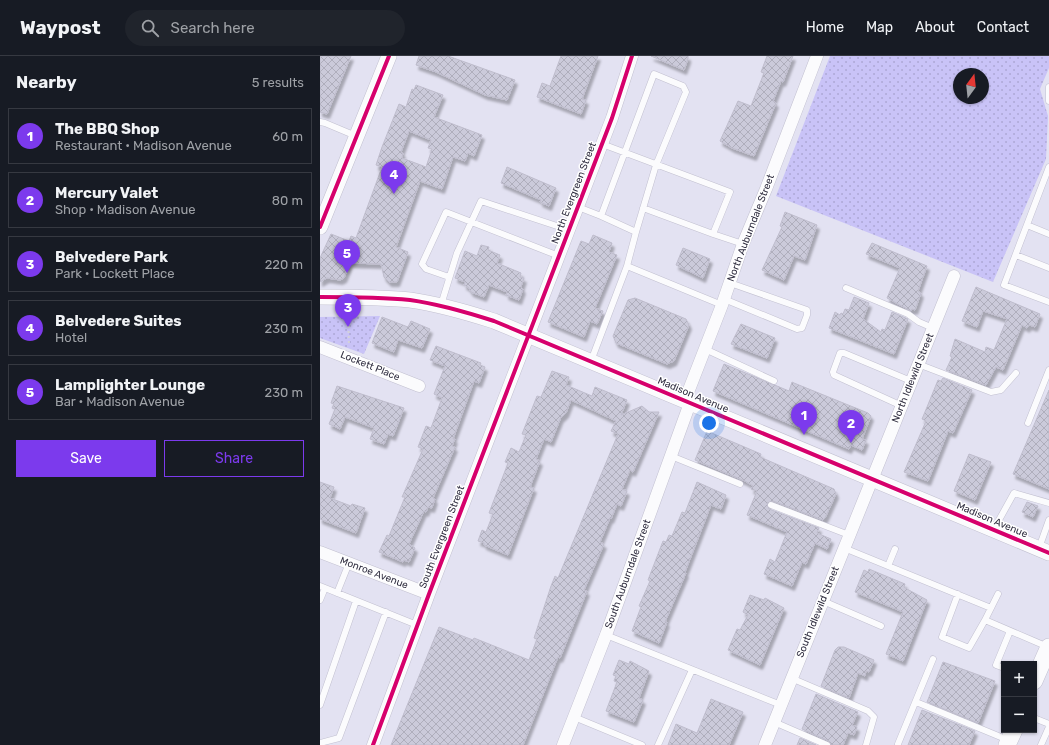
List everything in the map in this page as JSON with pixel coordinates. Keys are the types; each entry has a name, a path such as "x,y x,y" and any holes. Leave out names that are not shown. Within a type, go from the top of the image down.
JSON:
{"main road":[{"path":"1037,674 1049,647"}],"street":[{"path":"320,227 323,211 357,136 389,56"},
{"name":"North Evergreen Street","path":"528,335 602,144 632,56"},
{"name":"North Auburndale Street","path":"688,402 705,349 743,244 818,56"},
{"name":"North Idlewild Street","path":"871,479 954,276"},
{"name":"Madison Avenue","path":"320,297 395,299 440,306 494,320 871,479 1044,550"},
{"name":"South Evergreen Street","path":"373,745 428,594 528,335"},
{"name":"Lockett Place","path":"320,347 419,386"},
{"name":"South Auburndale Street","path":"563,745 606,635 671,456 688,402"},
{"name":"South Idlewild Street","path":"765,745 850,535 871,479"},
{"name":"Monroe Avenue","path":"320,552 428,594"}],"lane":[{"path":"591,361 627,266 656,165 686,92 683,86 654,74 601,216"},
{"path":"1049,87 1049,100"},
{"path":"320,122 357,136"},
{"path":"602,144 730,192 713,234"},
{"path":"1049,167 1004,284 1049,302"},
{"path":"440,306 449,277 470,222 481,201 569,230"},
{"path":"578,206 636,232"},
{"path":"643,208 743,244"},
{"path":"449,277 424,267 422,264 428,248 446,212 559,256"},
{"path":"1027,225 1049,234"},
{"path":"1016,255 1049,268"},
{"path":"627,266 797,329 802,328 807,315 807,310 730,283"},
{"path":"846,288 908,314 919,322 933,328"},
{"path":"705,349 774,381"},
{"path":"902,406 834,375 833,372 840,353 844,352 912,381"},
{"path":"918,364 992,392 1001,390 1016,373"},
{"path":"1028,423 1049,370"},
{"path":"671,456 740,484"},
{"path":"994,529 1014,493 1049,503"},
{"path":"771,505 850,535"},
{"path":"1044,550 1049,520"},
{"path":"844,548 991,608"},
{"path":"888,566 895,550"},
{"path":"337,593 349,563"},
{"path":"320,600 322,587 417,625"},
{"path":"958,594 942,637 970,648 998,594"},
{"path":"320,705 356,600"},
{"path":"823,601 881,626"},
{"path":"320,744 339,738 386,612"},
{"path":"985,620 1049,647"},
{"path":"1001,667 996,665 1010,631"},
{"path":"606,635 781,705"},
{"path":"898,744 933,659"},
{"path":"658,745 692,670"},
{"path":"792,678 868,711 874,718 866,745"},
{"path":"916,702 1010,738"},
{"path":"574,717 642,745"},
{"path":"1037,720 1049,726 1041,745"},
{"path":"774,722 827,745"}],"path":[{"path":"348,297 350,358"}],"shaded area":[{"path":"830,56 1049,56 1049,68 1040,89 1048,116 1046,159 993,282 776,196"},
{"path":"380,316 364,354 320,338 320,317"}],"building":[{"path":"320,56 351,56 327,114 320,112"},
{"path":"419,56 448,56 515,80 507,100 485,95 436,72 416,65"},
{"path":"561,56 598,56 582,99 586,100 581,114 537,97 542,83 550,86"},
{"path":"651,56 688,56 688,59 684,70"},
{"path":"767,56 793,56 783,82 781,81 773,101 776,103 754,156 732,148 720,141 738,101 751,106 764,73 761,72"},
{"path":"416,85 443,95 434,117 482,135 474,156 468,153 465,161 453,157 442,189 420,181 396,247 408,252 397,282 389,282 384,277 381,264 350,263 344,278 340,280 327,278 320,282 320,258 331,234 349,241 351,236 356,238 382,167 376,165 382,147 399,104 406,107 412,89 414,90","holes":["409,131 431,140 428,148 432,149 426,167 402,158 403,153 401,152"]},
{"path":"507,167 556,188 549,206 540,202 541,200 501,183"},
{"path":"785,212 817,225 805,260 794,256 784,280 762,270 782,227 780,226"},
{"path":"593,235 612,243 609,252 617,255 595,308 603,311 597,324 590,321 584,337 548,322 581,241 589,244"},
{"path":"872,243 927,266 918,291 921,293 915,310 912,309 911,311 887,298 900,268 866,254"},
{"path":"481,245 489,247 488,250 500,255 497,263 521,273 520,277 524,278 521,287 523,289 519,300 506,295 507,292 489,285 484,297 471,292 468,287 464,285 465,282 455,278 465,251 477,256"},
{"path":"683,248 710,259 703,278 676,265"},
{"path":"976,287 1040,314 1035,327 1029,325 1027,328 1022,325 1003,370 996,367 986,385 946,370 952,357 950,356 955,339 985,352 986,347 994,350 1007,319 983,311 977,327 962,321"},
{"path":"854,297 869,303 863,319 881,332 882,329 885,330 892,312 908,319 894,354 829,328 835,312 840,315 841,313 843,314 845,309 849,310"},
{"path":"635,298 686,319 689,325 674,361 667,364 616,343 613,336 628,300"},
{"path":"382,317 408,327 411,321 430,329 422,348 398,340 394,352 372,343"},
{"path":"741,324 775,338 767,358 731,344"},
{"path":"436,346 481,363 480,365 485,367 479,383 474,381 453,439 455,439 452,446 455,447 433,498 435,499 432,508 428,507 426,512 424,511 409,544 415,548 409,562 404,560 403,562 379,552 387,535 389,536 405,497 402,497 423,449 418,447 426,426 431,428 442,398 434,394 445,366 430,360"},
{"path":"724,364 789,391 792,382 868,413 871,416 862,439 866,440 862,450 851,445 849,449 713,391"},
{"path":"552,371 569,377 566,385 592,396 595,387 627,400 621,415 642,406 649,412 659,412 633,472 630,470 622,489 627,491 621,506 617,504 600,542 604,544 584,590 587,591 560,658 558,657 523,745 391,745 439,627 473,640 474,638 529,660 537,639 534,638 551,586 555,576 558,578 618,434 611,431 616,421 571,400 566,413 561,417 551,442 544,439 536,459 540,461 530,487 534,488 508,555 478,541 482,530 486,532 493,514 489,513 508,463 505,462 511,448 519,452 526,435 522,434 537,396 541,397"},
{"path":"943,378 972,390 953,433 948,431 928,481 904,472 926,421 922,419 938,380 941,381"},
{"path":"337,386 404,408 393,436 388,434 384,444 370,439 374,428 345,417 340,429 329,424 335,409 332,408 334,404 331,403"},
{"path":"1049,390 1049,489 1013,474"},
{"path":"707,431 761,454 760,457 834,489 836,494 823,520 773,501 767,503 769,509 819,528 817,533 831,539 827,549 815,543 806,564 802,562 792,586 764,574 770,559 775,562 787,532 747,515 757,491 751,489 753,486 745,481 695,460"},
{"path":"969,454 991,462 975,500 954,491"},
{"path":"320,482 334,487 330,498 351,506 352,504 365,508 356,533 320,519"},
{"path":"697,482 726,495 721,509 711,505 685,572 686,573 665,622 667,622 659,643 632,631 641,607 639,606 650,581 648,580 663,541 666,542 669,535 672,536 682,512 685,513"},
{"path":"1027,502 1038,506 1033,517 1022,512"},
{"path":"869,569 905,584 904,587 927,600 903,661 886,654 903,612 855,592 864,570 868,572"},
{"path":"750,595 764,600 765,598 784,608 760,665 728,650 737,629 740,630 748,615 743,612"},
{"path":"838,647 844,647 874,660 869,672 866,671 865,676 858,673 849,698 821,686 835,650"},
{"path":"619,660 629,664 630,661 649,671 639,698 643,700 634,722 606,711 617,682 614,681 616,676 613,675"},
{"path":"943,662 995,681 978,723 927,702"},
{"path":"816,694 858,712 852,725 857,727 854,735 848,733 843,745 831,745 829,741 802,729"},
{"path":"711,699 743,712 729,745 668,745 676,724 697,733"},
{"path":"922,710 975,731 969,745 908,745"},
{"path":"800,738 816,745 797,745"}],"cycle path":[{"path":"320,227 389,56"},
{"path":"373,745 429,594 612,118 632,56"},
{"path":"320,297 410,300 473,314 494,321 1049,553"}],"place":[{"name":"Belvedere Suites","path":"394,194"},
{"name":"Lamplighter Lounge","path":"347,273"},
{"name":"Belvedere Park","path":"348,327"},
{"name":"The BBQ Shop","path":"804,435"},
{"name":"Mercury Valet","path":"851,443"}]}
